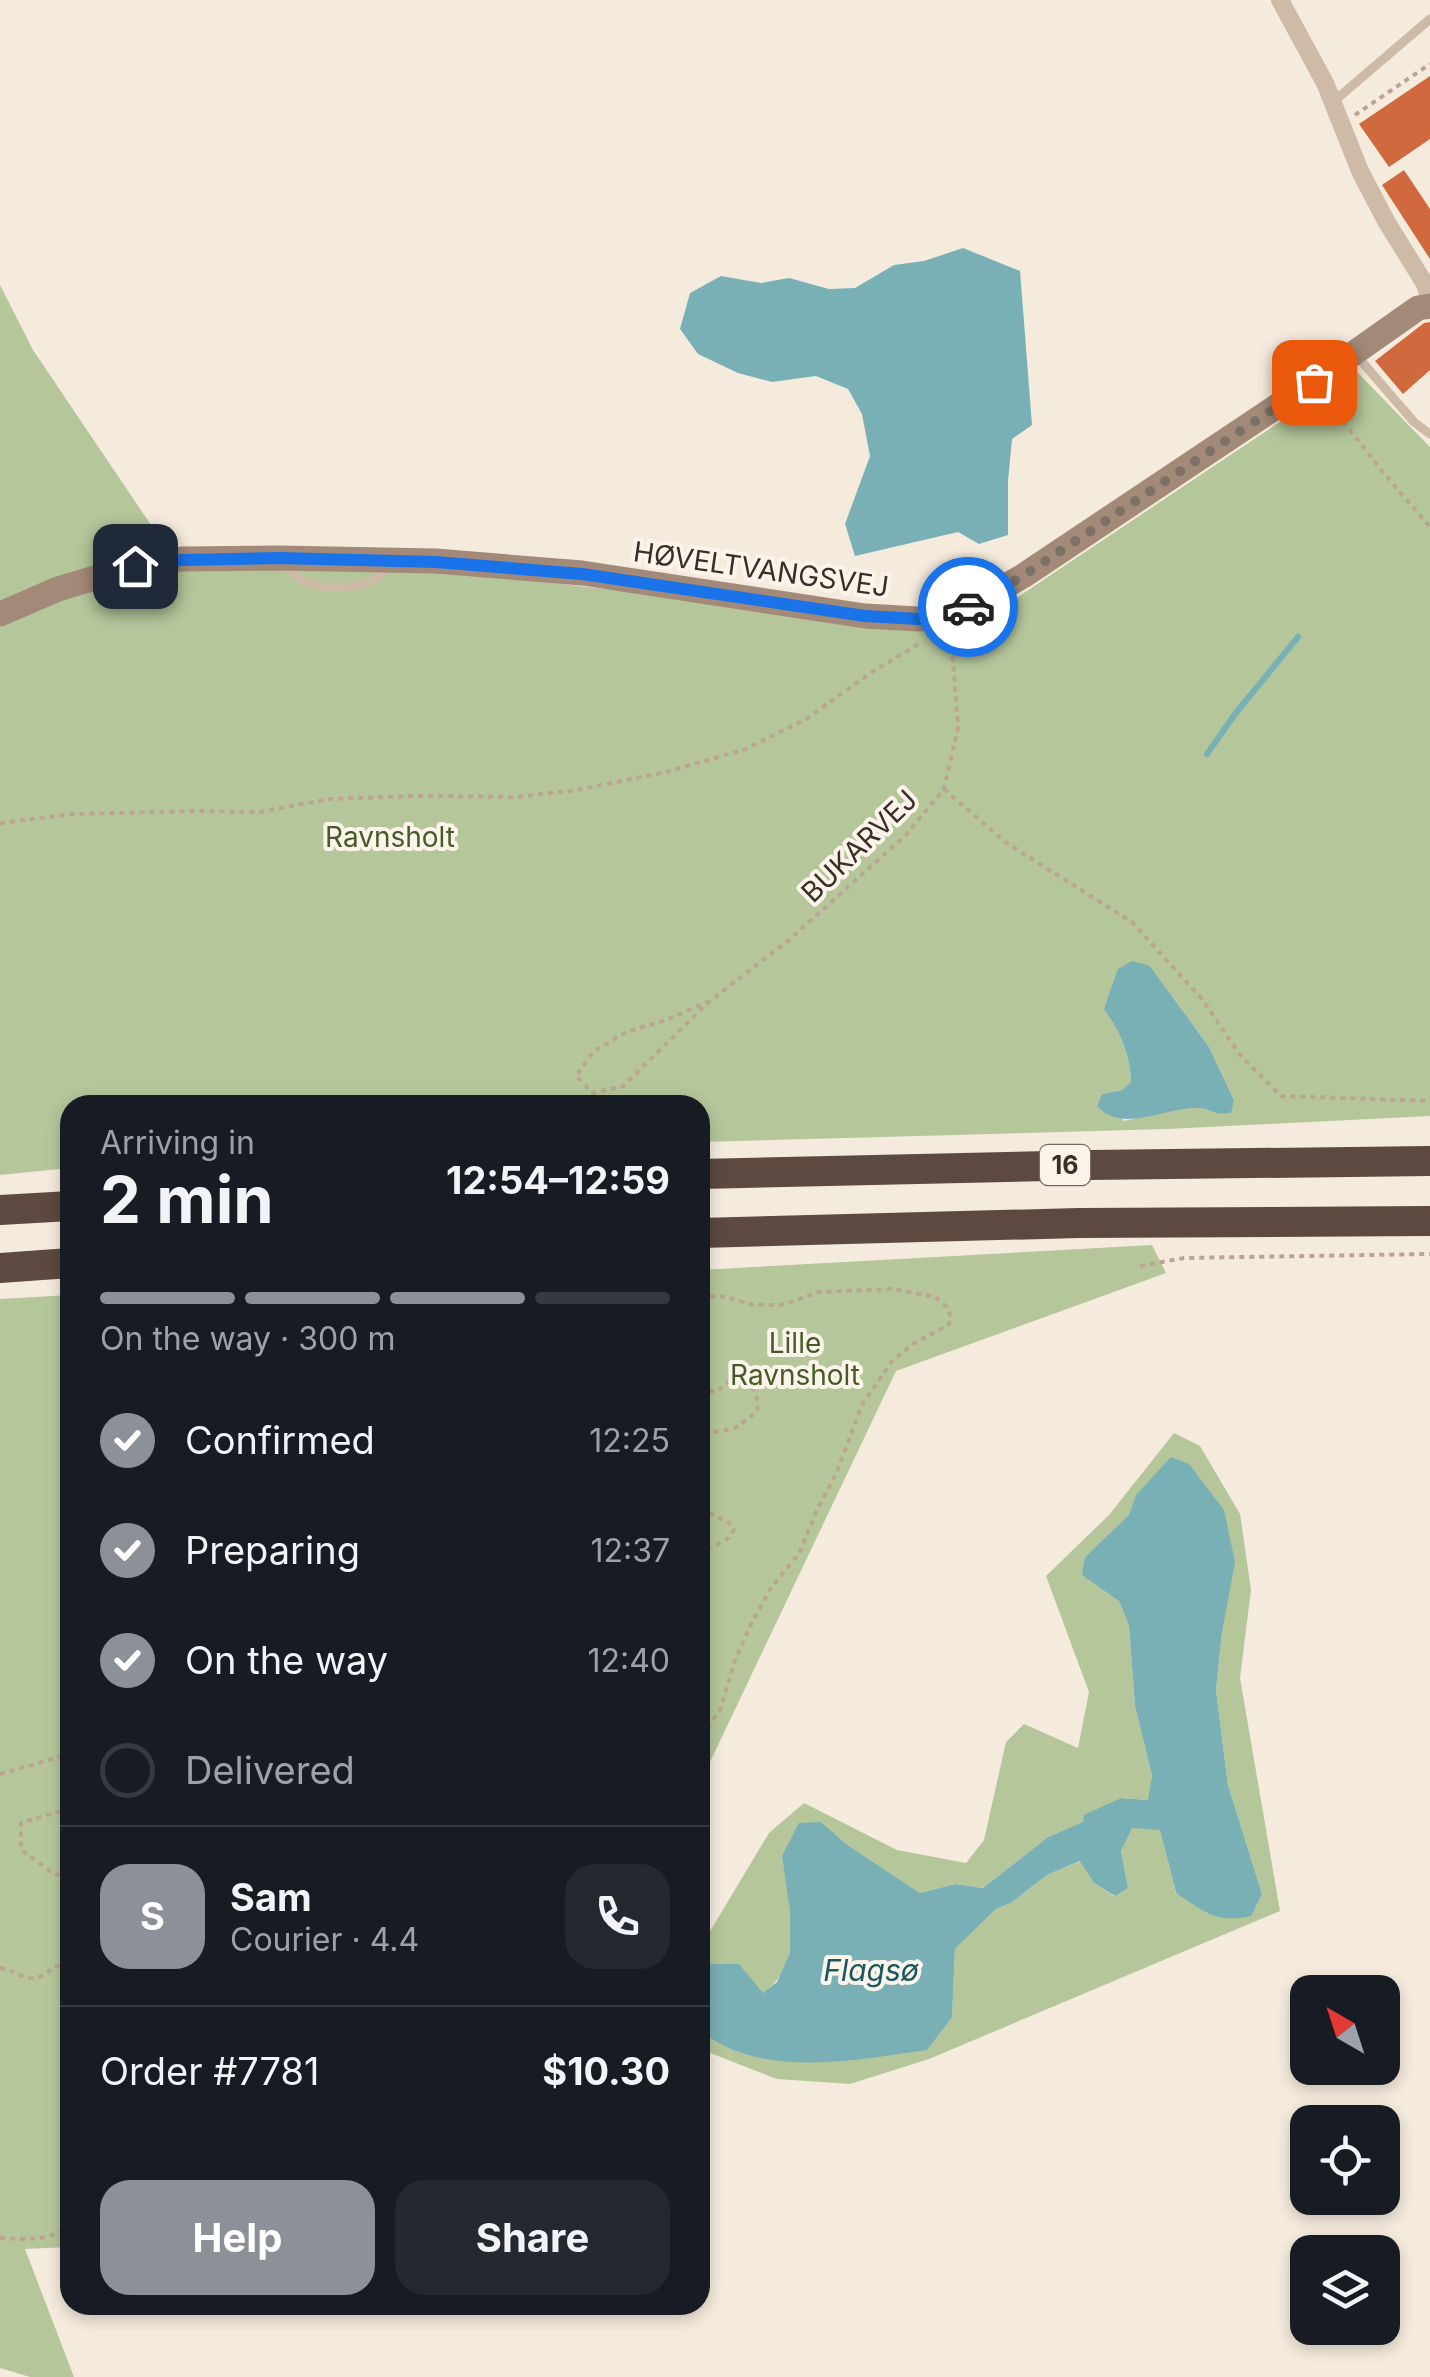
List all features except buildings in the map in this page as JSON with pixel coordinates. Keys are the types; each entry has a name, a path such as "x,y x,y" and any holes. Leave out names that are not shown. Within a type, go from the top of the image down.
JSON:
{"highway":[{"name":"16","path":"710,1174 1090,1164 1430,1162"},
{"path":"0,1210 60,1207"},
{"name":"16","path":"710,1233 1060,1224 1430,1221"},
{"path":"0,1268 60,1264"}],"street":[{"path":"1280,0 1333,102 1360,171 1425,284 1430,304"},
{"name":"HØVELTVANGSVEJ","path":"0,614 58,588 135,566 182,560 279,558 397,560 582,574 946,626 1314,382 1418,308 1430,304"}],"lane":[{"path":"1333,102 1430,19"},
{"path":"1355,354 1414,422 1430,434"}],"path":[{"path":"1341,124 1430,64"},
{"path":"1314,382 1430,528"},
{"path":"0,823 73,814 260,812 328,799 517,797 577,790 666,772 746,750 806,719 946,626"},
{"name":"BUKARVEJ","path":"710,1001 626,1032 593,1052 576,1076 593,1093 623,1086 710,1001 789,940 906,834 944,789 958,728 946,626"},
{"path":"944,789 1005,842 1132,922 1202,999 1240,1055 1281,1096 1430,1101"},
{"path":"1140,1266 1184,1258 1430,1254"},
{"path":"710,1296 778,1304 818,1292 894,1288 935,1297 948,1308 951,1320 892,1361 862,1405 805,1541 752,1622 721,1708 710,1724"},
{"path":"710,1393 737,1377 752,1386 758,1400 757,1412 736,1428 710,1433"},
{"path":"710,1514 734,1529 732,1535 710,1546"},
{"path":"0,1774 60,1757"},
{"path":"60,1811 21,1823 21,1850 60,1875"},
{"path":"0,1968 33,1978 60,1964"},
{"path":"0,2238 52,2238 60,2233"}],"green space":[{"name":"Ravnsholt","path":"0,285 33,350 180,568 442,570 948,629 1009,603 1356,371 1430,447 1430,1116 1167,1129 710,1142 710,1095 60,1095 60,1169 0,1175","holes":["1150,966 1209,1047 1234,1100 1230,1113 1190,1108 1124,1121 1102,1094 1122,1090 1131,1082 1123,1043 1104,1008"]},
{"name":"Lille Ravnsholt","path":"1152,1245 1166,1273 896,1371 710,1762 710,1269"},
{"path":"60,1296 60,2247 25,2249 74,2377 30,2377 0,2368 0,1299"},
{"path":"1174,1433 1200,1446 1240,1514 1251,1590 1240,1678 1280,1911 929,2059 850,2084 777,2079 710,2053 710,2037 739,2052 798,2062 952,2016 955,1949 996,1909 1011,1903 1047,1875 1081,1861 1094,1883 1114,1896 1128,1888 1121,1851 1131,1827 1160,1829 1176,1894 1262,1894 1228,1785 1216,1690 1222,1632 1136,1495 1130,1515 1085,1557 1119,1601 1129,1626 1135,1706 1152,1776 1149,1800 1121,1798 1084,1822 1048,1837 983,1888 955,1884 920,1893 849,1846 821,1822 782,1856 792,1943 777,1980 764,1993 710,1966 710,1931 769,1833 804,1803 897,1850 966,1863 984,1840 1006,1742 1024,1724 1078,1748 1089,1692 1046,1576 1109,1515"}],"water":[{"path":"963,248 1020,271 1032,425 1012,439 1008,535 979,544 958,532 855,556 845,524 870,456 862,414 848,389 816,376 772,382 738,373 698,354 680,329 690,293 721,276 761,283 789,278 829,289 855,288 894,265 924,261"},
{"path":"1132,961 1150,966 1209,1047 1234,1100 1231,1113 1199,1108 1132,1119 1108,1114 1097,1106 1102,1094 1122,1090 1131,1082 1123,1043 1104,1009 1118,969"},
{"name":"Flagsø","path":"1171,1457 1189,1464 1224,1510 1235,1562 1216,1690 1228,1785 1262,1894 1251,1916 1219,1917 1176,1893 1160,1830 1132,1828 1121,1851 1128,1888 1115,1896 1094,1883 1080,1861 1047,1875 1011,1903 996,1909 955,1949 952,2017 927,2050 834,2062 787,2062 736,2051 710,2037 710,1964 739,1964 763,1993 777,1982 790,1953 790,1911 782,1856 799,1823 821,1822 849,1846 920,1893 955,1884 983,1888 1048,1837 1083,1822 1084,1815 1121,1798 1148,1800 1152,1776 1135,1706 1129,1626 1119,1601 1082,1575 1085,1557 1129,1515 1136,1495"}],"waterway":[{"path":"1207,754 1298,637"}],"way so far":[{"path":"968,607 1023,576 1314,382"}],"route":[{"path":"135,566 182,560 279,558 436,562 582,574 865,616 944,617 968,607"}]}
